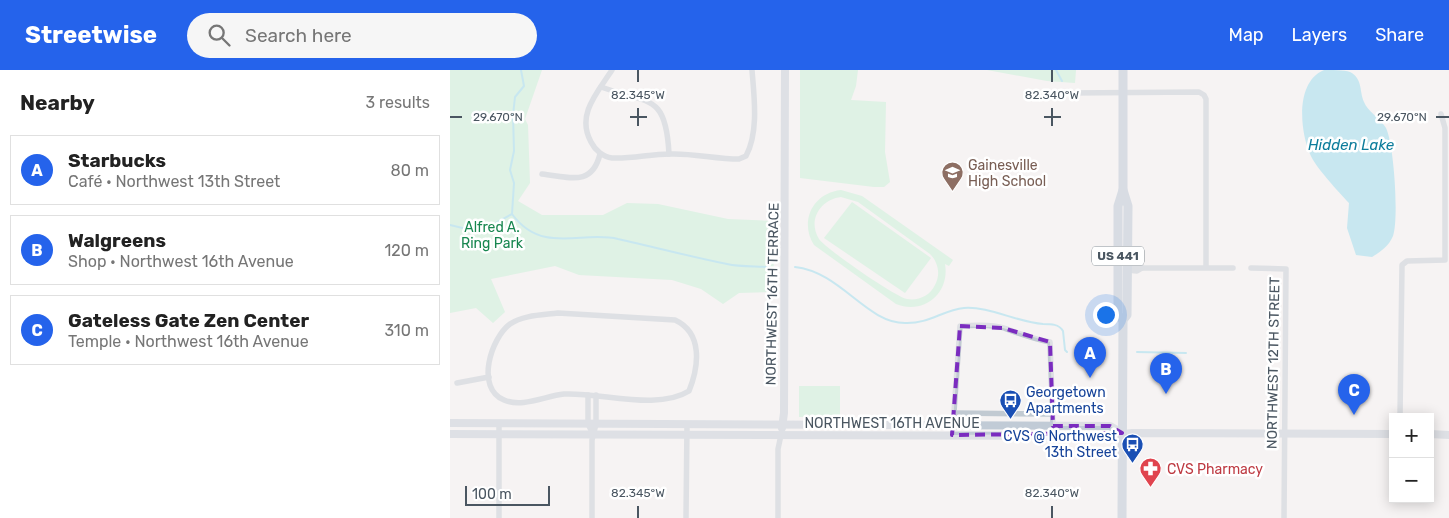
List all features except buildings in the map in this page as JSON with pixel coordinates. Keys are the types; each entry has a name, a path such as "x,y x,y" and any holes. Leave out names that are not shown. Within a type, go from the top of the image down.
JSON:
{"main road":[{"name":"NORTHWEST 16TH TERRACE","path":"781,435 785,70"},
{"name":"US 441","path":"1123,70 1123,190 1118,206 1118,315 1123,320"},
{"name":"US 441","path":"1122,518 1123,320 1127,315 1128,206 1123,190"},
{"path":"1118,206 1123,218 1124,264 1127,268"},
{"name":"NORTHWEST 16TH AVENUE","path":"450,423 1110,426 1122,433"},
{"path":"889,435 891,425"},
{"path":"952,435 953,426"},
{"name":"NORTHWEST 16TH AVENUE","path":"450,434 1109,436 1122,433 1389,434"},
{"path":"1434,434 1449,435"}],"street":[{"path":"612,70 586,114 585,127 593,146 600,154 610,158 669,154 739,159 746,156 749,149 753,125 752,70"},
{"path":"601,87 652,102 664,118 668,129 669,154"},
{"path":"1069,93 1199,92 1204,95 1206,99 1206,267"},
{"path":"1400,413 1402,265 1408,261 1445,260 1445,128 1441,114"},
{"path":"542,174 580,178 590,175 597,168 600,154"},
{"path":"1127,268 1138,271 1142,268 1233,268"},
{"name":"NORTHWEST 12TH STREET","path":"1251,268 1286,269 1284,518"},
{"path":"588,314 674,320 686,325 695,339 695,376 688,391 667,400 564,394 525,402 512,402 496,395 490,377 488,363 492,349 510,324 521,319 539,316 588,314"},
{"path":"953,426 960,326 971,326 1003,328 1034,339 1050,342 1053,426"},
{"path":"457,383 490,377"},
{"path":"588,395 593,434 592,518"},
{"path":"592,424 596,395"},
{"path":"955,413 1052,414"},
{"path":"499,424 499,518"},
{"path":"686,518 687,424"},
{"name":"NORTHWEST 16TH TERRACE","path":"778,518 778,449 781,435"}],"highlighted area":[{"path":"960,326 1003,328 1050,342 1053,426 1110,426 1122,433 952,435"}],"green space":[{"name":"Alfred A. Ring Park","path":"450,70 542,70 525,119 528,125 530,183 518,201 542,215 603,215 627,203 658,204 728,219 773,221 774,292 739,293 723,304 701,289 672,280 579,275 555,266 491,279 505,312 493,323 476,308 450,313"},
{"path":"800,70 858,70 856,86 851,100 886,102 885,152 890,182 884,187 800,178"},
{"path":"987,70 1076,70 1075,83 1047,81"},
{"path":"841,190 862,196 953,260 949,266 945,264 943,284 933,299 925,304 916,306 906,307 896,304 814,245 808,227 811,210 816,202 831,192","holes":["841,197 858,202 933,257 937,264 938,277 933,289 927,295 915,299 907,299 900,296 861,272 819,239 816,232 815,218 822,206"]},
{"path":"852,202 931,258 905,293 824,238"},
{"path":"799,386 840,386 840,417 799,417"}],"water":[{"name":"Hidden Lake","path":"1324,70 1350,72 1357,78 1362,98 1371,112 1384,125 1389,137 1395,182 1395,227 1389,243 1372,257 1356,255 1347,228 1349,203 1317,166 1310,154 1304,133 1302,108 1304,96 1308,85 1315,76"}],"waterway":[{"path":"450,225 479,232 512,214 514,183 510,170 514,151 513,115 515,97 524,86 521,70"},
{"path":"1056,70 1062,81"},
{"path":"512,214 526,228 535,234 546,237 564,239 609,237 732,265 769,267"},
{"path":"795,267 811,271 826,278 865,307 891,321 914,323 956,309 983,309 1033,323 1057,326 1063,331 1065,350 1067,352"},
{"path":"1137,352 1186,353"}],"place":[{"name":"Gainesville High School","path":"952,192"},
{"name":"Starbucks","path":"1090,378"},
{"name":"Walgreens","path":"1166,394"},
{"name":"Gateless Gate Zen Center","path":"1354,415"},
{"name":"Georgetown Apartments","path":"1010,419"},
{"name":"CVS @ Northwest 13th Street","path":"1133,463"},
{"name":"CVS Pharmacy","path":"1151,488"}]}
